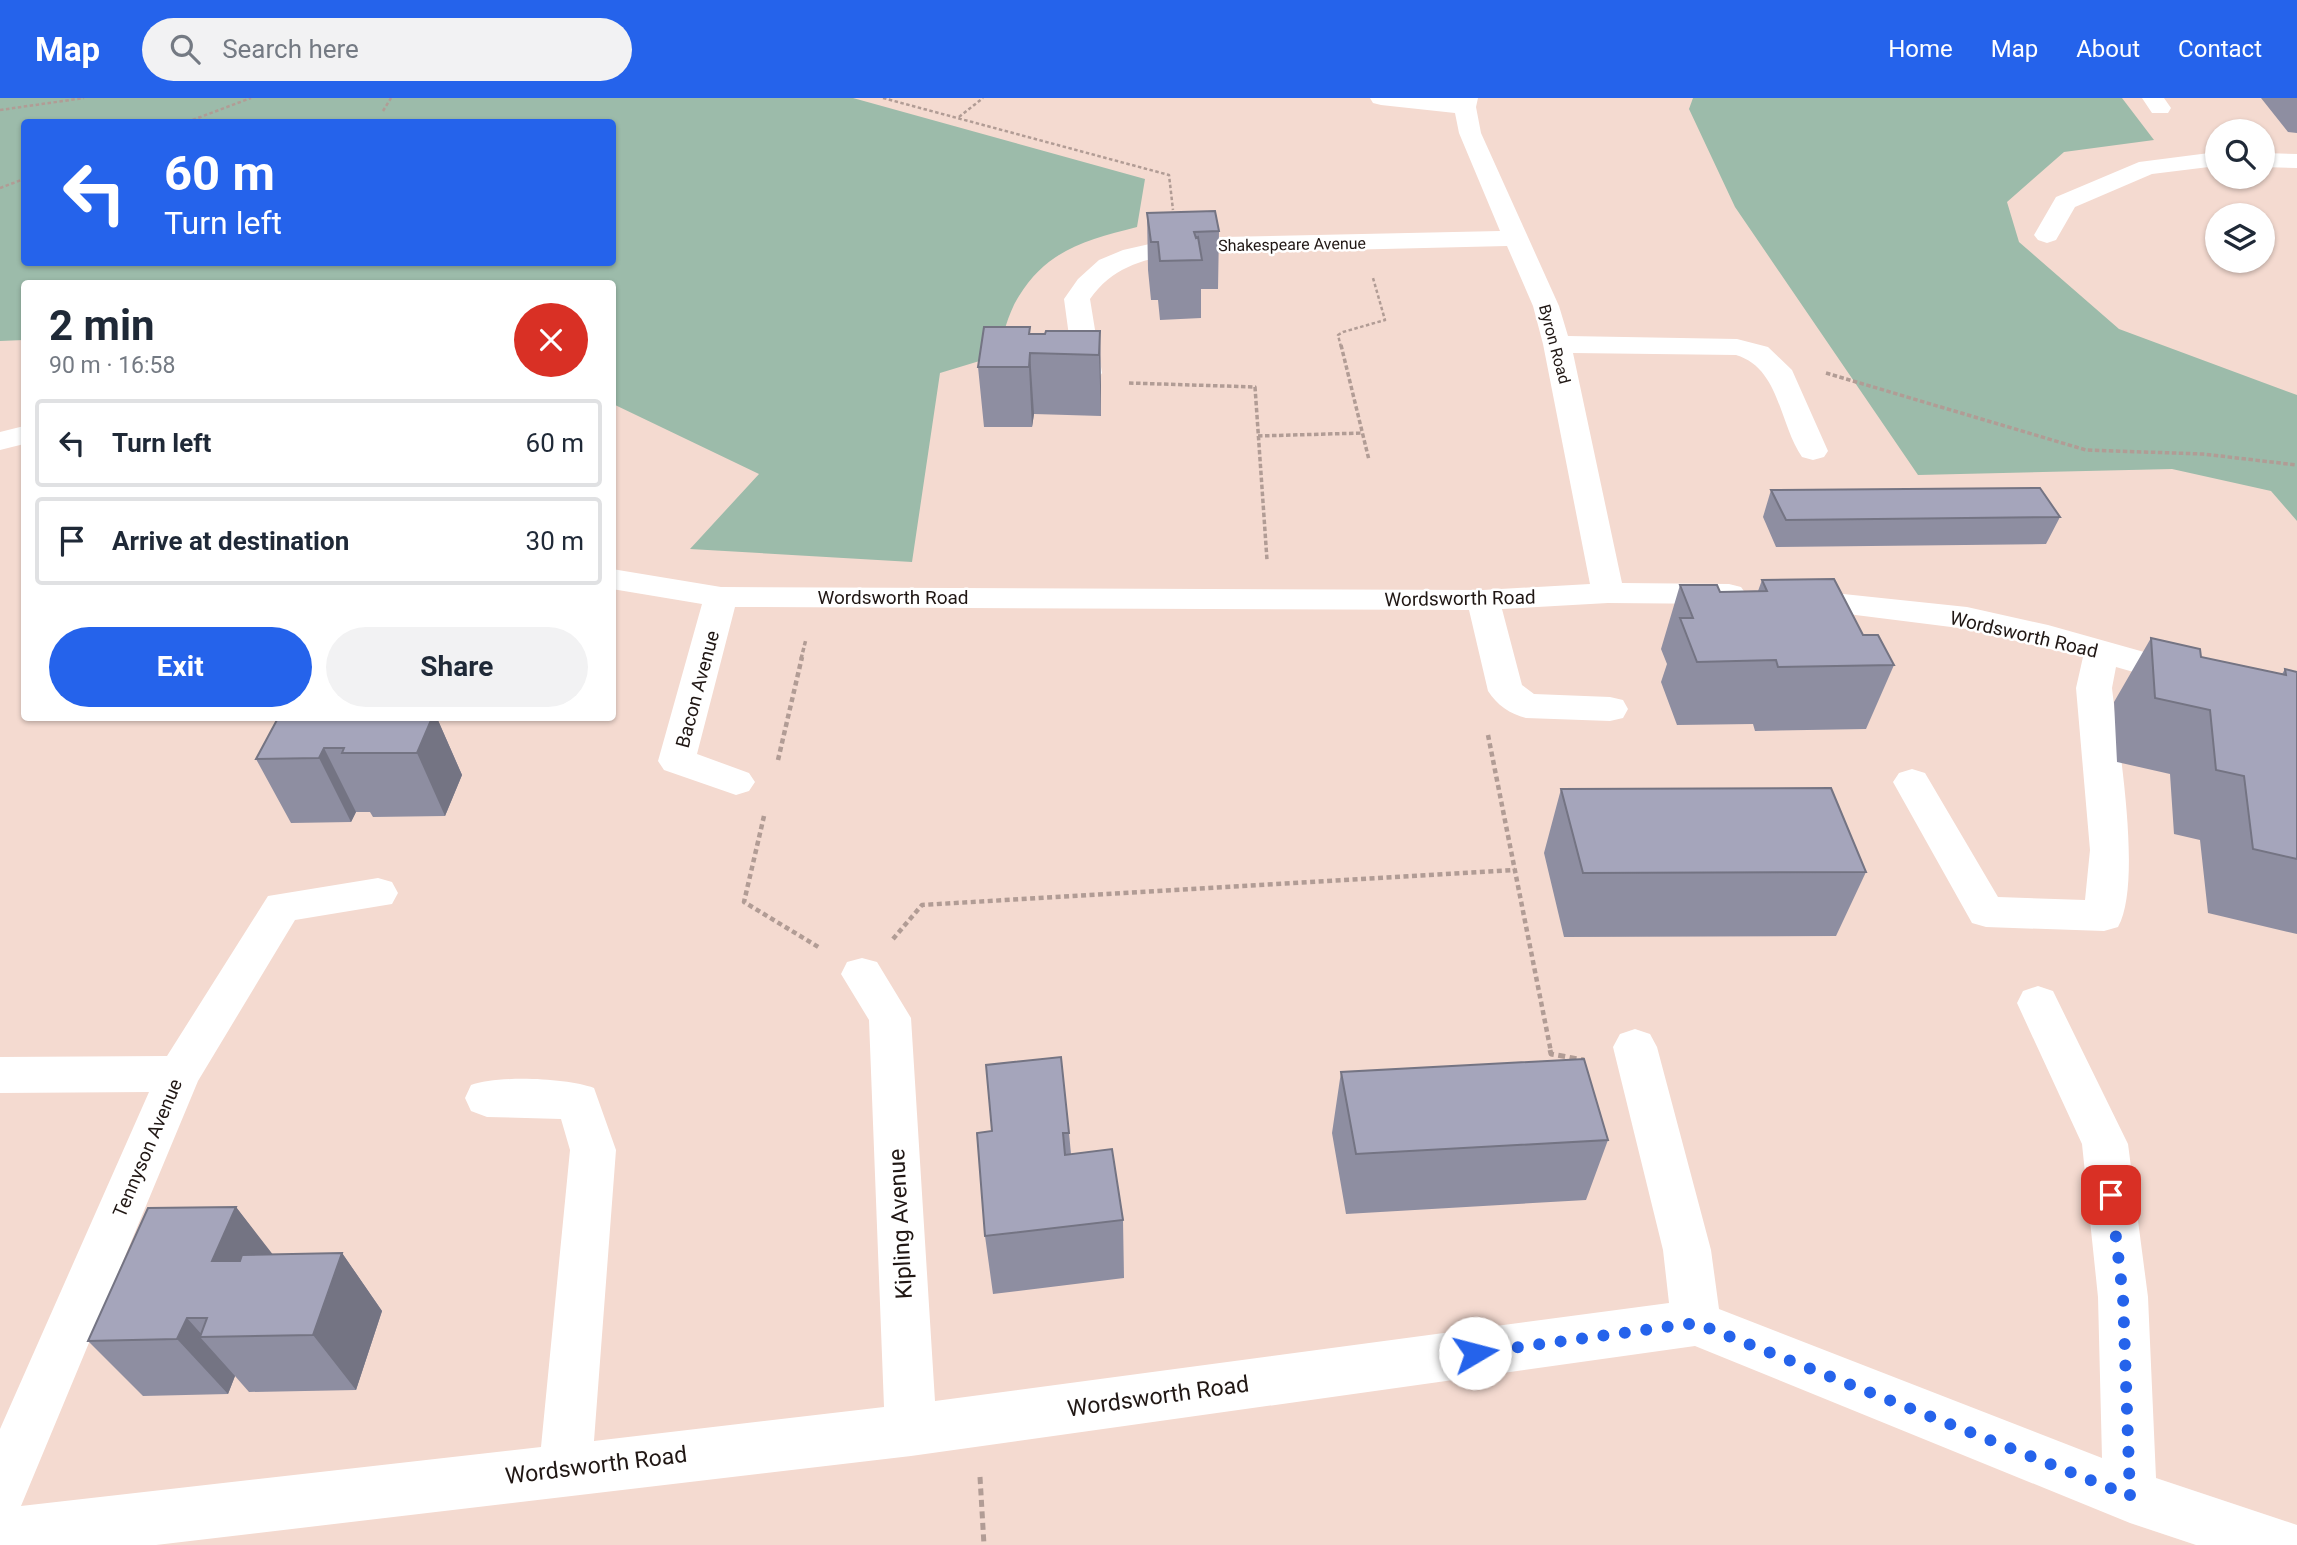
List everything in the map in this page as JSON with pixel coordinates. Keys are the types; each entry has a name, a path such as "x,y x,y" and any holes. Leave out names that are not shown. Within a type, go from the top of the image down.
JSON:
{"street":[{"name":"Byron Road","path":"1381,98 1466,102 1470,133 1546,306 1558,344 1608,593"},
{"path":"2047,235 2066,202 2147,167 2205,160"},
{"path":"2275,160 2297,161"},
{"name":"Shakespeare Avenue","path":"1088,373 1077,299 1089,281 1110,262 1134,253 1176,246 1517,238"},
{"path":"1558,344 1737,348 1758,353 1778,370 1812,451"},
{"path":"0,441 21,436"},
{"name":"Wordsworth Road","path":"616,580 721,597 1483,600 1608,593 1765,595 1967,618 2048,636 2219,684"},
{"name":"Bacon Avenue","path":"721,597 677,761 736,782"},
{"path":"1483,600 1506,691 1526,706 1611,709"},
{"path":"1912,782 1986,912 2104,916 2110,850 2094,688 2101,652"},
{"name":"Tennyson Avenue","path":"0,1491 179,1073 282,907 379,893"},
{"name":"Kipling Avenue","path":"862,974 890,1018 911,1430"},
{"path":"2038,1003 2105,1144 2123,1297 2130,1496"},
{"path":"1637,1058 1687,1250 1696,1323"},
{"path":"0,1074 179,1073"},
{"path":"487,1098 578,1101 593,1150 565,1469"},
{"name":"Wordsworth Road","path":"0,1536 911,1430 1696,1323 2130,1496 2279,1545"}],"path":[{"path":"0,110 85,98"},
{"path":"195,119 251,98"},
{"path":"383,111 391,98"},
{"path":"883,98 1169,175 1176,246"},
{"path":"958,118 983,98"},
{"path":"0,188 21,181"},
{"path":"1364,243 1385,320 1370,326 1346,329 1338,335 1369,460"},
{"path":"1758,353 2086,450 2203,454 2297,465"},
{"path":"1088,373 1129,383 1255,387 1270,599"},
{"path":"1258,436 1362,433"},
{"path":"777,763 816,597"},
{"path":"1506,691 1483,708 1551,1054 1637,1058"},
{"path":"765,814 744,902 862,974 922,905 1515,870"},
{"path":"977,1420 985,1545"}],"green space":[{"path":"0,98 853,98 1145,179 1137,227 1085,242 1056,257 1030,280 1019,296 996,356 940,373 912,562 690,549 759,474 616,405 616,280 21,280 21,340 0,341"},
{"path":"1693,98 2122,98 2154,140 2064,152 2007,202 2019,242 2119,329 2297,395 2297,521 2271,491 2172,469 1918,475 1735,207 1689,109"}],"building":[{"path":"1215,211 1219,231 1194,232 1196,238 1198,237 1202,260 1160,261 1158,242 1151,242 1147,213"},
{"path":"984,327 1030,327 1029,334 1045,334 1046,331 1100,331 1099,355 1030,353 1029,367 978,367"},
{"path":"2040,488 2060,517 1786,520 1771,490"},
{"path":"1834,579 1863,635 1878,635 1894,665 1778,667 1776,660 1697,662 1680,618 1693,618 1680,585 1717,585 1720,592 1767,591 1762,580"},
{"path":"2151,638 2200,649 2201,657 2286,675 2285,669 2297,672 2297,859 2253,849 2244,776 2216,770 2210,710 2155,698"},
{"path":"276,721 431,721 417,753 342,753 344,748 324,748 319,758 256,759"},
{"path":"1831,788 1866,872 1583,873 1561,789"},
{"path":"1061,1057 1069,1133 1063,1133 1065,1155 1112,1149 1123,1220 985,1236 977,1133 992,1131 986,1065"},
{"path":"1584,1059 1608,1140 1356,1154 1341,1072"},
{"path":"236,1207 212,1261 240,1261 242,1255 342,1253 313,1335 200,1337 207,1318 187,1318 177,1339 88,1341 148,1208"}],"route":[{"path":"1475,1353 1696,1323 2130,1496 2123,1297 2111,1195"}]}
